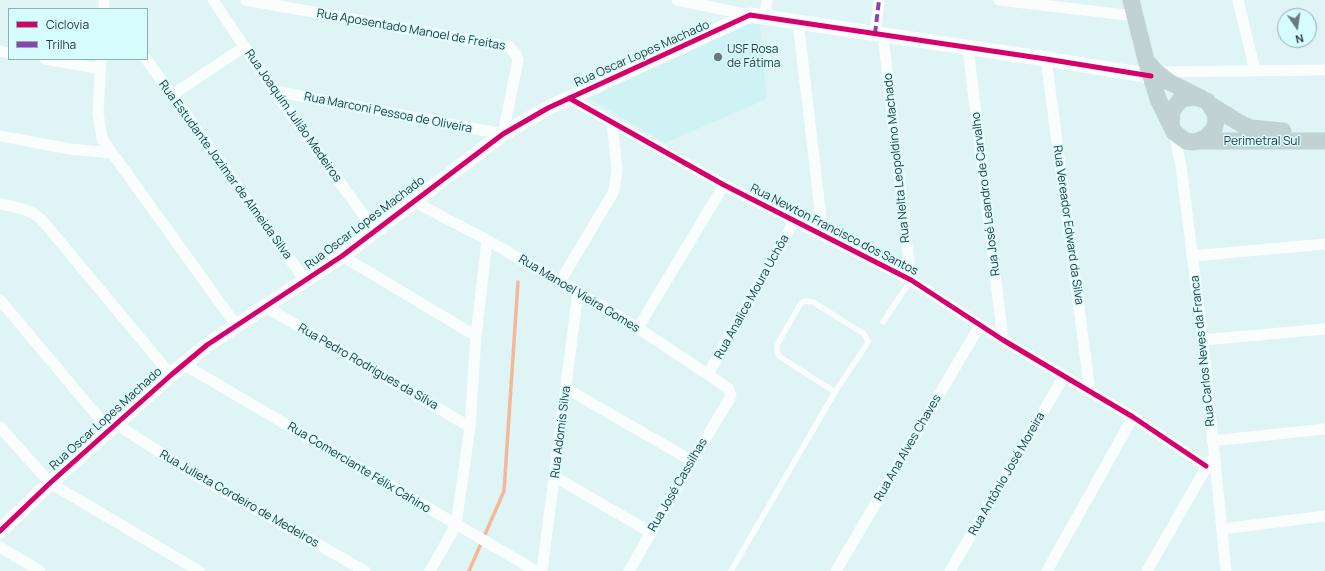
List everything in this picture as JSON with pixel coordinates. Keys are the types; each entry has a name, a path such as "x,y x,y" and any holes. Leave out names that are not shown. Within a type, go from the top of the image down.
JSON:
{"main road":[{"name":"Rua Carlos Neves da Franca","path":"1133,8 1158,99 1172,128"},
{"name":"Perimetral Sul","path":"1151,70 1169,82 1206,102 1221,113 1251,128 1278,132 1325,130"},
{"path":"1194,97 1206,102 1216,121 1214,129 1206,138 1197,142 1180,138 1172,128 1172,111 1180,100 1194,97"},
{"name":"Perimetral Sul","path":"1197,142 1325,141"}],"street":[{"name":"Rua Joaquim Julião Medeiros","path":"213,0 274,91 375,231"},
{"name":"Rua Aposentado Manoel de Freitas","path":"246,0 509,47 514,50 518,60 502,134"},
{"path":"677,0 750,15 1046,59 1151,70 1325,70"},
{"path":"766,17 767,0"},
{"name":"Rua Nelta Leopoldino Machado","path":"879,0 879,34 911,280"},
{"path":"999,0 1133,8"},
{"path":"1238,0 1255,71"},
{"name":"Rua Oscar Lopes Machado","path":"0,531 50,483 183,364 236,325 266,307 304,280 342,256 502,134 521,122 569,98 750,15"},
{"path":"798,21 823,235"},
{"path":"172,95 244,47"},
{"name":"Rua José Leandro de Carvalho","path":"968,48 1003,340"},
{"name":"Rua Vereador Edward da Silva","path":"1046,59 1090,391"},
{"path":"56,60 101,64 98,113 102,139 236,325"},
{"name":"Rua Estudante Jozimar de Almeida Silva","path":"147,60 304,280"},
{"name":"Rua Marconi Pessoa de Oliveira","path":"274,91 502,134"},
{"name":"Rua Newton Francisco dos Santos","path":"569,98 724,185 911,280 1003,340 1133,417 1206,466"},
{"path":"560,282 614,191 617,170 612,123"},
{"name":"Rua Carlos Neves da Franca","path":"1172,128 1181,166 1203,340 1226,571"},
{"path":"0,136 70,149 112,153"},
{"path":"1181,166 1188,147 1197,142"},
{"path":"638,328 724,185"},
{"name":"Rua Manoel Vieira Gomes","path":"413,201 487,240 638,328 728,388 731,395 729,400"},
{"path":"0,204 33,213 42,220 171,375"},
{"name":"Rua Analice Moura Uchôa","path":"708,374 795,220"},
{"path":"430,571 456,525 470,427 476,336 487,240"},
{"path":"1192,256 1325,244"},
{"path":"342,256 476,336"},
{"name":"Rua Adomis Silva","path":"542,571 567,389 578,292"},
{"name":"Rua Julieta Cordeiro de Medeiros","path":"0,300 113,427 365,571"},
{"name":"Rua Pedro Rodrigues da Silva","path":"266,307 470,427"},
{"name":"Rua Ana Alves Chaves","path":"836,571 980,325"},
{"path":"1203,340 1325,329"},
{"name":"Rua Comerciante Félix Cahino","path":"183,364 536,571"},
{"name":"Rua Antônio José Moreira","path":"950,571 1064,376"},
{"path":"567,389 692,462"},
{"name":"Rua José Cassilhas","path":"629,571 650,532 729,400"},
{"path":"1047,571 1133,417"},
{"path":"0,426 50,483 199,571"},
{"path":"1212,441 1325,429"},
{"path":"1147,571 1206,466 1214,455"},
{"path":"555,477 650,532"},
{"path":"1222,529 1325,516"},
{"path":"0,547 40,571"}],"lane":[{"path":"883,322 911,280"},
{"path":"731,571 835,392 868,341 864,334 813,302 805,301 801,303 777,345 777,352 780,357 835,392"}],"shaded area":[{"name":"USF Rosa de Fátima","path":"759,17 767,99 665,143 586,96"}],"waterway":[{"path":"469,571 504,491 518,282"}],"marked path":[{"path":"875,34 879,0"}],"cycle path":[{"path":"0,531 50,483 171,375 207,345 342,256 503,134 548,108 750,15 1151,76"},
{"path":"569,98 724,185 911,280 1003,340 1133,417 1206,466"}],"place":[{"name":"USF Rosa de Fátima","path":"718,57"}]}
